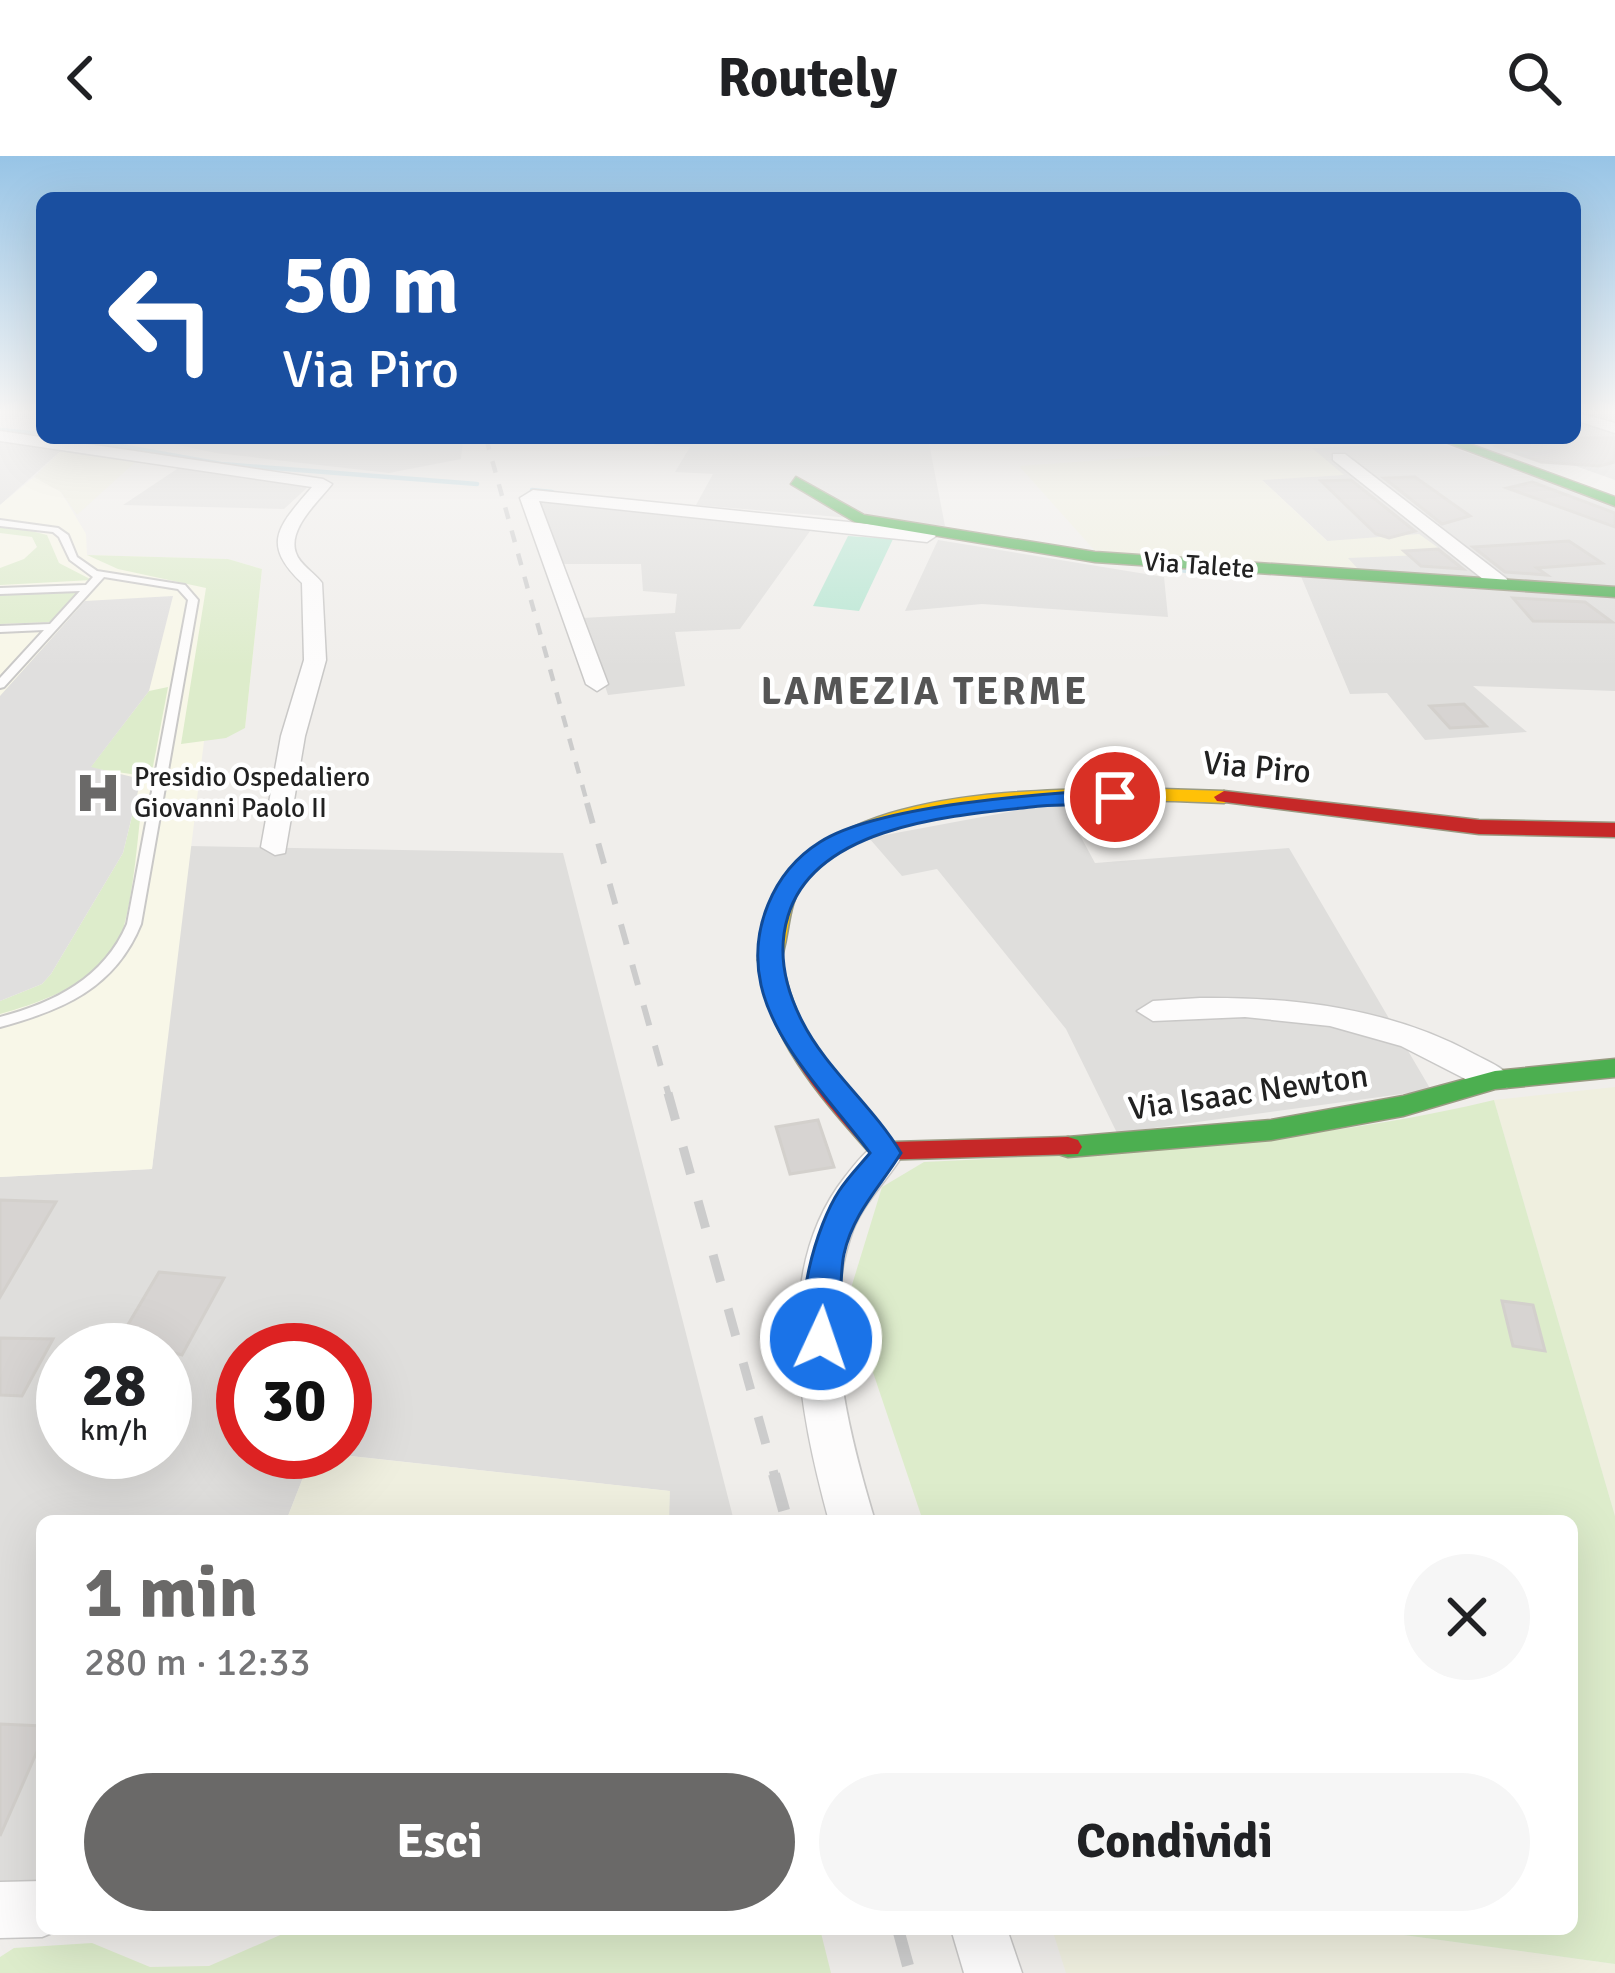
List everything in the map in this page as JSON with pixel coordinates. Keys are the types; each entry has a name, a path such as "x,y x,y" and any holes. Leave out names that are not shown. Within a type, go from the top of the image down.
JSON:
{"street":[{"path":"275,847 293,736 315,660 312,583 290,561 286,549 298,514 312,497"},
{"path":"532,497 597,684"},
{"path":"542,497 857,524 927,536"},
{"name":"Via Talete","path":"817,497 857,524 1095,557 1615,592"},
{"path":"1389,497 1500,584"},
{"name":"Via Piro","path":"886,1153 791,1028 774,986 769,938 781,899 803,868 828,847 907,821 1073,797 1199,796 1463,826 1615,830"},
{"path":"1153,1011 1239,1004 1331,1015 1441,1047 1495,1081"},
{"name":"Via Isaac Newton","path":"886,1153 1124,1145 1271,1130 1403,1106 1495,1081 1615,1068"},
{"path":"850,1515 829,1447 820,1307 829,1250 850,1198 886,1153"},
{"path":"0,1910 36,1909"},
{"path":"981,1935 993,1973"}],"lane":[{"path":"0,523 55,530 63,535 73,558 99,573 181,587 194,600 134,923 118,959 76,992 0,1022"},
{"path":"0,685 99,573"},
{"path":"0,591 88,588"},
{"path":"0,629 53,627"}],"shaded area":[{"name":"Presidio Ospedaliero Giovanni Paolo II","path":"10,497 64,497 86,534 87,555 228,559 262,569 245,728 204,741 152,1169 0,1177 0,505"},
{"path":"135,497 297,497 284,509 123,505"},
{"path":"552,497 813,527 740,629 675,632 685,686 608,695 582,618 675,613 677,594 643,591 641,564 560,564 537,501"},
{"path":"701,497 939,497 945,526 696,505"},
{"path":"1280,497 1589,497 1615,506 1615,691 1473,686 1527,732 1425,740 1387,693 1350,694 1300,574 1364,575"},
{"path":"938,540 1164,577 1168,617 982,604 905,611"},
{"path":"173,596 149,691 91,767 141,779 123,853 51,974 42,984 0,1001 0,696 85,601"},
{"path":"1062,802 1095,863 1289,848 1431,1090 1117,1133 1066,1029 937,869 902,876 869,838"},
{"path":"189,846 563,853 732,1515 669,1515 669,1491 372,1458 372,1323 216,1323 216,1479 302,1479 288,1515 36,1515 36,1881 0,1882 0,1177 152,1169"}],"green space":[{"path":"64,497 97,497 77,515"},
{"path":"1047,497 1280,497 1327,541 1419,534 1447,554 1348,558 1357,568 1096,552"},
{"path":"0,527 47,535 59,563 92,580 0,585 0,568 24,559 37,547 32,537 0,533"},
{"path":"848,536 893,539 859,611 813,606"},
{"path":"87,555 228,559 262,569 245,728 226,738 181,744 206,588 118,569"},
{"path":"79,591 50,622 0,624 0,594"},
{"path":"168,687 151,777 90,768 149,691"},
{"path":"142,803 128,908 109,959 73,986 0,1014 0,1001 42,984 51,974 123,853 135,804"},
{"path":"1615,1087 1615,1516 1494,1100"},
{"path":"1494,1100 1615,1516 1615,1964 1404,1935 1578,1935 1578,1515 921,1515 848,1298 882,1187 924,1162 1282,1137"},
{"path":"372,1458 670,1491 669,1515 288,1515 302,1479 372,1479"},
{"path":"280,1935 822,1935 831,1973 0,1973 0,1957 14,1948 92,1943 150,1967 209,1966"},
{"path":"1054,1935 1404,1935 1615,1964 1615,1973 1066,1973"}],"building":[{"path":"1337,497 1372,497 1415,531 1389,538 1376,534"},
{"path":"1408,497 1443,497 1470,516 1442,524"},
{"path":"1531,497 1572,497 1615,513 1615,527"},
{"path":"1569,541 1602,563 1537,568 1547,575 1505,572 1473,547"},
{"path":"1438,549 1463,569 1421,566 1404,551"},
{"path":"1513,598 1585,602 1612,622 1533,621"},
{"path":"1464,704 1486,726 1450,728 1430,706"},
{"path":"818,1120 834,1167 790,1174 776,1127"},
{"path":"0,1200 56,1202 0,1297"},
{"path":"159,1272 224,1278 192,1337 192,1323 129,1323"},
{"path":"1502,1301 1533,1305 1545,1351 1513,1346"},
{"path":"0,1338 36,1339 36,1370 22,1396 0,1395"},
{"path":"0,1724 36,1726 36,1754 0,1836"}],"waterway":[{"path":"1161,569 1236,574"}],"railway":[{"path":"502,497 588,806"},
{"path":"587,803 669,1096"},
{"path":"668,1093 775,1477"},
{"path":"774,1474 785,1515"},
{"path":"900,1935 910,1973"}],"traffic: fast":[{"path":"823,497 860,519 1095,557 1615,592"},
{"path":"1601,497 1615,502"},
{"path":"1068,1147 1271,1130 1403,1106 1495,1080 1615,1068"}],"traffic: slow":[{"path":"770,960 777,912 791,884 825,849 862,831 909,817 1018,800 1131,794 1224,797"}],"traffic: jam":[{"path":"1224,797 1479,827 1615,830"},
{"path":"770,960 774,988 796,1040 829,1088 886,1153 1068,1147"}],"place":[{"name":"Presidio Ospedaliero Giovanni Paolo II","path":"98,793"}],"district":[{"name":"LAMEZIA TERME","path":"925,690"}],"route":[{"path":"821,1339 820,1307 829,1250 850,1198 886,1153 844,1104 791,1028 774,986 769,938 781,899 803,868 828,847 856,834 907,821 1043,800 1115,797"}]}
